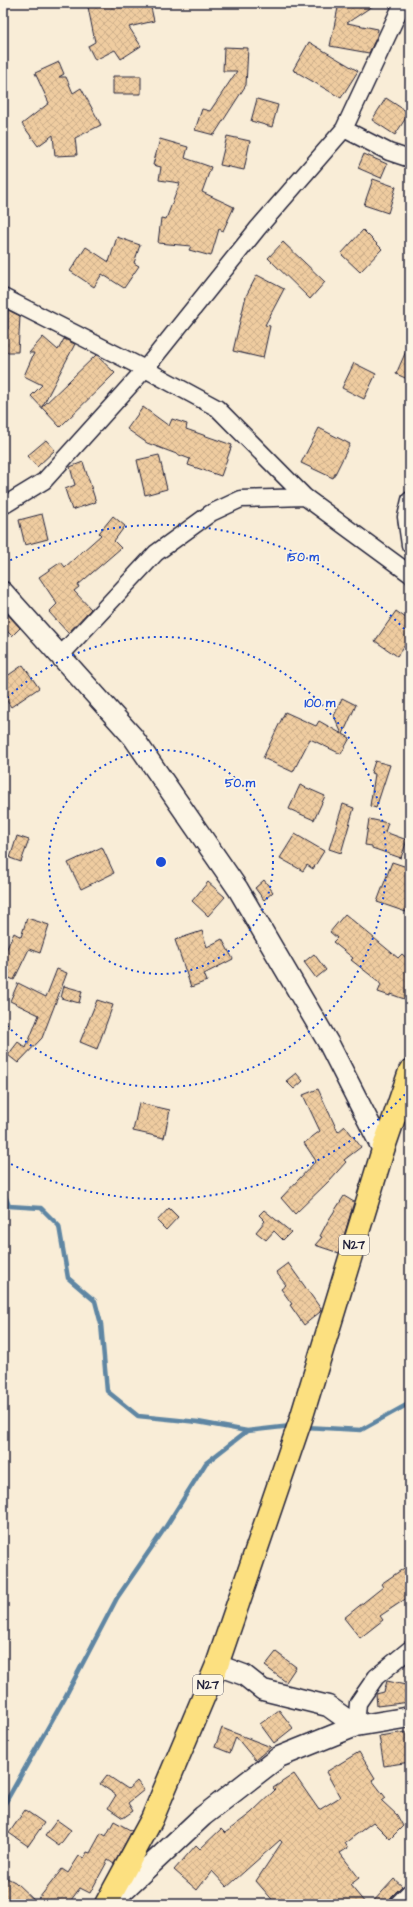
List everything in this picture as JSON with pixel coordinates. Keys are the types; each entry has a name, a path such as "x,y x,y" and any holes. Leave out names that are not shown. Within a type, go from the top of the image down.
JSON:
{"main road":[{"name":"N27","path":"107,1904 152,1819 217,1665 301,1419 383,1150 410,1071"}],"street":[{"path":"3,506 44,481 145,369 258,228 344,129 401,3"},
{"path":"344,129 389,152 410,160"},
{"path":"3,297 145,369 217,408 305,497 410,574"},
{"path":"60,656 156,553 211,513 241,499 305,497"},
{"path":"410,500 406,517 410,544"},
{"path":"3,592 133,737 238,888 329,1044 383,1150"},
{"path":"356,1726 358,1703 376,1677 410,1649"},
{"path":"217,1665 244,1675 263,1690 328,1706 356,1726"},
{"path":"107,1904 203,1816 279,1757 356,1726 410,1717"},
{"path":"398,1904 410,1892"}],"building":[{"path":"105,3 150,3 154,21 129,27 141,46 121,59 115,50 95,60 88,46 95,42 88,7"},
{"path":"339,3 377,3 347,23 378,29 377,36 369,53 330,46"},
{"path":"309,42 358,71 341,98 293,70"},
{"path":"224,47 248,48 246,85 214,135 195,130 202,109 210,111 237,71 223,71"},
{"path":"59,62 64,74 59,77 66,77 73,93 81,88 101,125 75,138 77,155 55,156 53,135 38,146 22,124 49,103 35,73"},
{"path":"113,76 141,76 141,94 113,94"},
{"path":"386,98 409,113 395,135 372,120"},
{"path":"257,99 278,105 272,127 251,121"},
{"path":"227,136 250,141 244,170 220,165"},
{"path":"160,139 188,147 185,158 211,167 202,192 234,207 223,231 219,229 211,256 189,250 191,246 158,243 161,218 166,219 180,183 159,180 161,167 153,165"},
{"path":"364,154 387,164 381,178 358,168"},
{"path":"373,179 396,187 388,213 364,205"},
{"path":"363,230 382,249 360,272 341,254"},
{"path":"117,237 140,245 134,263 139,266 124,288 102,274 94,287 70,271 86,247 109,262"},
{"path":"283,242 325,282 310,299 268,258"},
{"path":"257,275 284,289 265,325 270,326 263,358 233,351 246,296"},
{"path":"8,310 20,316 18,352 3,352 3,329 8,329"},
{"path":"43,337 58,350 64,339 75,344 42,407 96,355 115,373 60,427 31,396 42,385 24,376 34,353 29,353"},
{"path":"410,342 410,380 396,374"},
{"path":"354,363 376,374 364,399 342,388"},
{"path":"143,407 169,426 172,419 187,424 186,429 232,445 221,476 188,465 190,459 147,443 127,429"},
{"path":"319,428 350,444 333,478 301,463"},
{"path":"46,440 55,450 37,467 27,456"},
{"path":"159,455 167,489 145,495 137,460"},
{"path":"83,462 96,502 72,510 65,489 75,485 70,467"},
{"path":"42,514 48,539 25,545 19,520"},
{"path":"113,516 125,526 114,541 121,548 78,585 79,587 74,591 91,609 68,633 49,612 57,604 39,577 61,562 65,567 101,535 99,533"},
{"path":"3,609 20,628 12,636 3,627"},
{"path":"396,611 410,621 410,638 397,656 375,641"},
{"path":"23,665 39,688 11,707 3,695 3,679"},
{"path":"342,698 356,705 343,734 350,738 341,754 310,739 293,772 263,758 285,712 316,726 319,721 342,734 334,716"},
{"path":"375,761 390,765 376,808 370,806 375,774 371,773"},
{"path":"300,785 325,796 314,820 289,809"},
{"path":"343,804 354,808 341,853 329,849"},
{"path":"369,819 388,823 385,832 407,840 401,858 372,848 372,846 365,845"},
{"path":"295,834 324,851 313,869 307,865 303,871 280,858"},
{"path":"17,836 29,840 21,862 10,858"},
{"path":"102,847 114,873 81,889 68,863"},
{"path":"392,862 410,868 410,900 406,912 377,902"},
{"path":"264,880 273,892 264,900 255,888"},
{"path":"208,882 225,897 208,916 192,901"},
{"path":"345,914 398,958 402,954 410,961 410,1001 390,994 390,996 378,992 381,985 378,981 351,960 353,958 333,942 337,938 330,932"},
{"path":"27,918 49,925 40,953 29,949 14,980 3,975 3,957 14,933 21,937"},
{"path":"202,931 207,947 222,939 233,959 204,974 207,981 191,987 175,940"},
{"path":"314,954 326,970 316,978 304,962"},
{"path":"57,969 67,973 42,1038 18,1063 8,1055 18,1042 26,1048 39,1015 10,1001 18,983 46,997"},
{"path":"64,986 82,991 79,1003 61,998"},
{"path":"97,1000 113,1005 97,1049 80,1042"},
{"path":"296,1073 303,1081 294,1089 286,1081"},
{"path":"318,1089 338,1132 345,1126 361,1147 344,1160 346,1162 329,1181 295,1214 281,1198 316,1161 304,1143 320,1131 303,1095"},
{"path":"139,1103 170,1110 164,1138 133,1131"},
{"path":"344,1196 354,1202 339,1253 315,1245 322,1237 320,1236 328,1221"},
{"path":"169,1208 178,1217 166,1230 157,1221"},
{"path":"264,1210 291,1232 283,1240 274,1231 266,1240 256,1232 265,1221 259,1215"},
{"path":"288,1263 321,1309 320,1312 304,1325 281,1289 286,1285 276,1272"},
{"path":"410,1564 410,1596 380,1616 383,1620 360,1638 344,1618 383,1587 381,1584"},
{"path":"276,1652 296,1667 286,1682 265,1666"},
{"path":"387,1681 410,1686 410,1702 377,1706 376,1694 384,1692"},
{"path":"279,1710 293,1728 274,1743 260,1724"},
{"path":"222,1728 271,1747 255,1760 236,1737 230,1753 215,1747"},
{"path":"406,1732 410,1762 384,1766 379,1736"},
{"path":"359,1752 375,1778 372,1780 386,1798 382,1801 397,1815 403,1826 390,1839 373,1822 345,1843 348,1848 340,1853 359,1878 350,1885 366,1904 276,1904 256,1881 282,1842 280,1840 227,1887 212,1871 197,1890 174,1870 196,1845 200,1849 221,1829 225,1833 251,1813 275,1790 273,1788 294,1774 319,1810 340,1797 326,1772"},
{"path":"107,1775 128,1789 137,1781 144,1790 128,1803 133,1811 123,1818 108,1808 116,1795 100,1784"},
{"path":"25,1810 44,1823 28,1846 9,1833"},
{"path":"57,1820 71,1830 59,1846 45,1836"},
{"path":"114,1821 132,1831 114,1864 108,1860 90,1893 80,1888 68,1904 3,1904 3,1876 15,1882 36,1902 62,1869 68,1873 79,1856 84,1858 87,1852 90,1853 101,1833 106,1836"},
{"path":"394,1879 402,1886 391,1897 388,1904 371,1904"}],"waterway":[{"path":"3,1190 9,1206 41,1208 59,1226 68,1278 95,1301 101,1324 107,1391 138,1416 198,1422 247,1431"},
{"path":"305,1427 361,1430 410,1403"},
{"path":"3,1807 64,1699 117,1598 165,1528 206,1463 247,1431 291,1426"}]}
